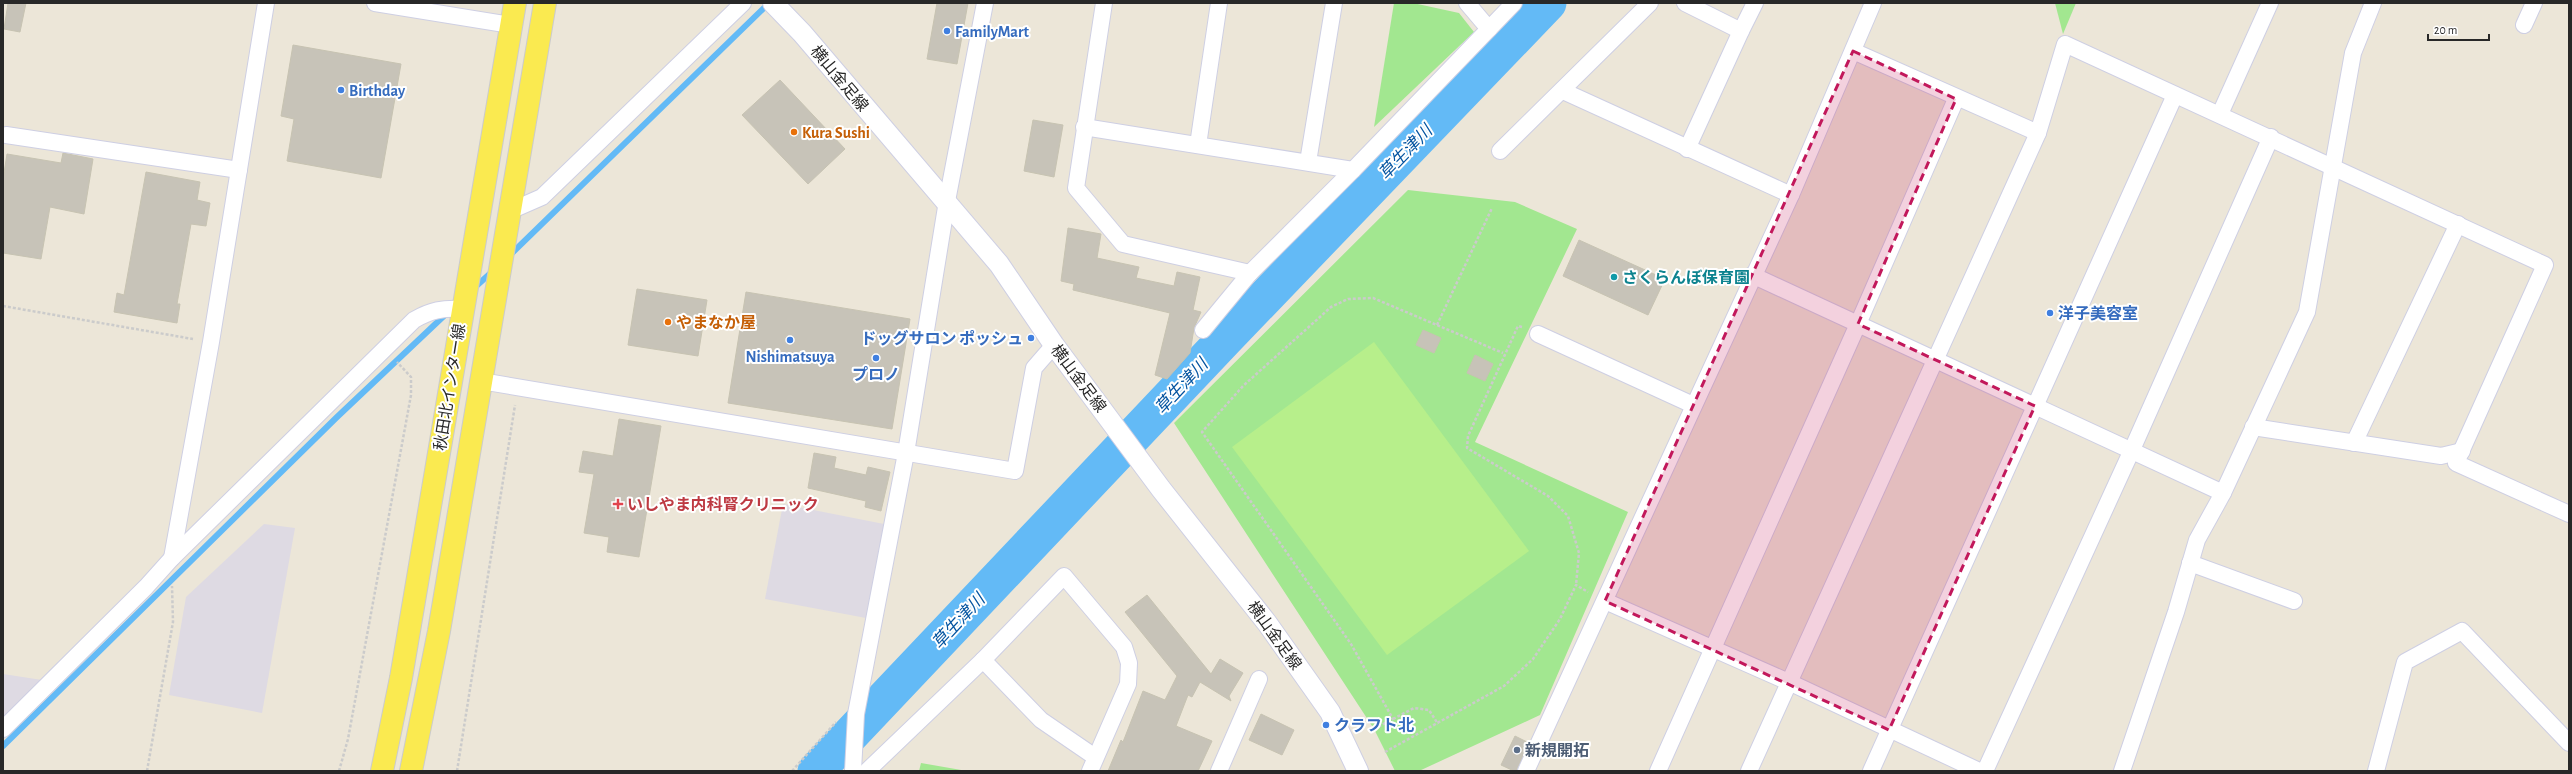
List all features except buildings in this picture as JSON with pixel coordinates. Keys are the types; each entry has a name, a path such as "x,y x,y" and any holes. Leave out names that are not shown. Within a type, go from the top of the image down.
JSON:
{"main road":[{"name":"秋田北インター線","path":"382,771 401,678 458,308 468,278 515,3"},
{"name":"秋田北インター線","path":"412,771 438,631 545,3"}],"street":[{"path":"172,558 211,342 266,3"},
{"path":"375,3 512,25"},
{"path":"510,211 542,196 743,3"},
{"path":"853,763 856,714 906,454 947,201 985,3"},
{"path":"1104,3 1084,127 1076,188 1123,244 1250,273"},
{"path":"1198,145 1220,3"},
{"path":"1308,162 1334,3"},
{"path":"1466,3 1489,29"},
{"path":"1203,330 1250,273 1353,170 1514,3"},
{"path":"1500,151 1563,92 1650,3"},
{"path":"1685,3 1742,31"},
{"path":"1687,149 1754,3"},
{"path":"1526,771 1605,601 1752,275 1791,195 1873,3"},
{"path":"2220,114 2270,3"},
{"path":"2122,771 2197,540 2223,493 2307,312 2334,167 2353,52 2373,3"},
{"path":"2524,24 2534,3"},
{"name":"横山金足線","path":"777,7 947,201 999,264 1054,345 1161,489 1268,624 1330,712 1358,771"},
{"path":"1749,771 1791,683 2038,133 2065,44 2175,95 2271,137 2545,265 2456,463 2569,514"},
{"path":"1853,51 1956,98 2038,133"},
{"path":"1563,92 1791,195"},
{"path":"1871,771 2175,95"},
{"path":"1658,771 1858,324 1956,98"},
{"path":"1084,127 1353,170"},
{"path":"6,135 239,170"},
{"path":"1985,771 2131,452 2271,137"},
{"path":"2354,443 2458,224"},
{"path":"1752,275 2131,452 2223,493"},
{"path":"3,729 146,587 172,558 414,320 429,311 458,308"},
{"path":"1538,334 1693,405"},
{"path":"481,381 906,454 1015,471 1034,368 1054,345"},
{"path":"2254,428 2441,456 2462,451"},
{"path":"2190,563 2294,601"},
{"path":"867,771 983,660 1064,576 1124,647 1129,663 1128,684 1092,764 1041,720 983,660"},
{"path":"1605,601 1791,683 1979,771"},
{"path":"2376,771 2405,662 2462,631 2569,743"},
{"path":"1219,771 1259,679"}],"path":[{"path":"1437,325 1492,208"},
{"path":"1393,719 1351,644 1202,432 1243,386 1331,307 1348,299 1373,298 1503,353"},
{"path":"3,306 211,342"},
{"path":"1385,752 1438,724 1504,686 1533,659 1560,619 1576,585 1579,553 1568,516 1548,496 1467,448 1468,436 1503,353 1518,326 1538,334"},
{"path":"339,771 350,731 411,395 411,377 405,370"},
{"path":"457,771 518,388"},
{"path":"1576,585 1605,601"},
{"path":"147,771 173,622 173,596"},
{"path":"792,771 860,696"},
{"path":"1374,729 1414,708 1429,710 1438,724"}],"highlighted area":[{"path":"1853,51 1956,99 1858,324 2035,406 1889,730 1605,601"}],"shaded area":[{"path":"783,504 884,524 866,618 765,599"},
{"path":"264,524 295,528 262,713 169,695 186,597"},
{"path":"3,674 42,680 3,717"}],"green space":[{"path":"1394,3 1413,3 1459,13 1474,32 1374,127"},
{"path":"2055,3 2076,3 2063,34"},
{"path":"1408,190 1515,202 1577,229 1475,442 1628,512 1540,715 1419,771 1395,771 1374,729 1174,423"},
{"path":"1374,342 1529,551 1387,655 1232,447"},
{"path":"921,763 967,771 919,771"}],"waterway":[{"path":"508,257 769,3"},
{"name":"草生津川","path":"816,771 1225,339 1548,3"},
{"path":"473,289 494,270"},
{"path":"3,746 336,418 447,313"}],"place":[{"name":"FamilyMart","path":"947,31"},
{"name":"Birthday","path":"341,90"},
{"name":"Kura Sushi","path":"794,132"},
{"name":"さくらんぼ保育園","path":"1614,277"},
{"name":"洋子美容室","path":"2050,313"},
{"name":"やまなか屋","path":"668,322"},
{"name":"ドッグサロン ポッシュ","path":"1031,338"},
{"name":"Nishimatsuya","path":"790,340"},
{"name":"プロノ","path":"876,358"},
{"name":"いしやま内科腎クリニック","path":"618,504"},
{"name":"クラフト北","path":"1326,725"},
{"name":"新規開拓","path":"1517,750"}]}
